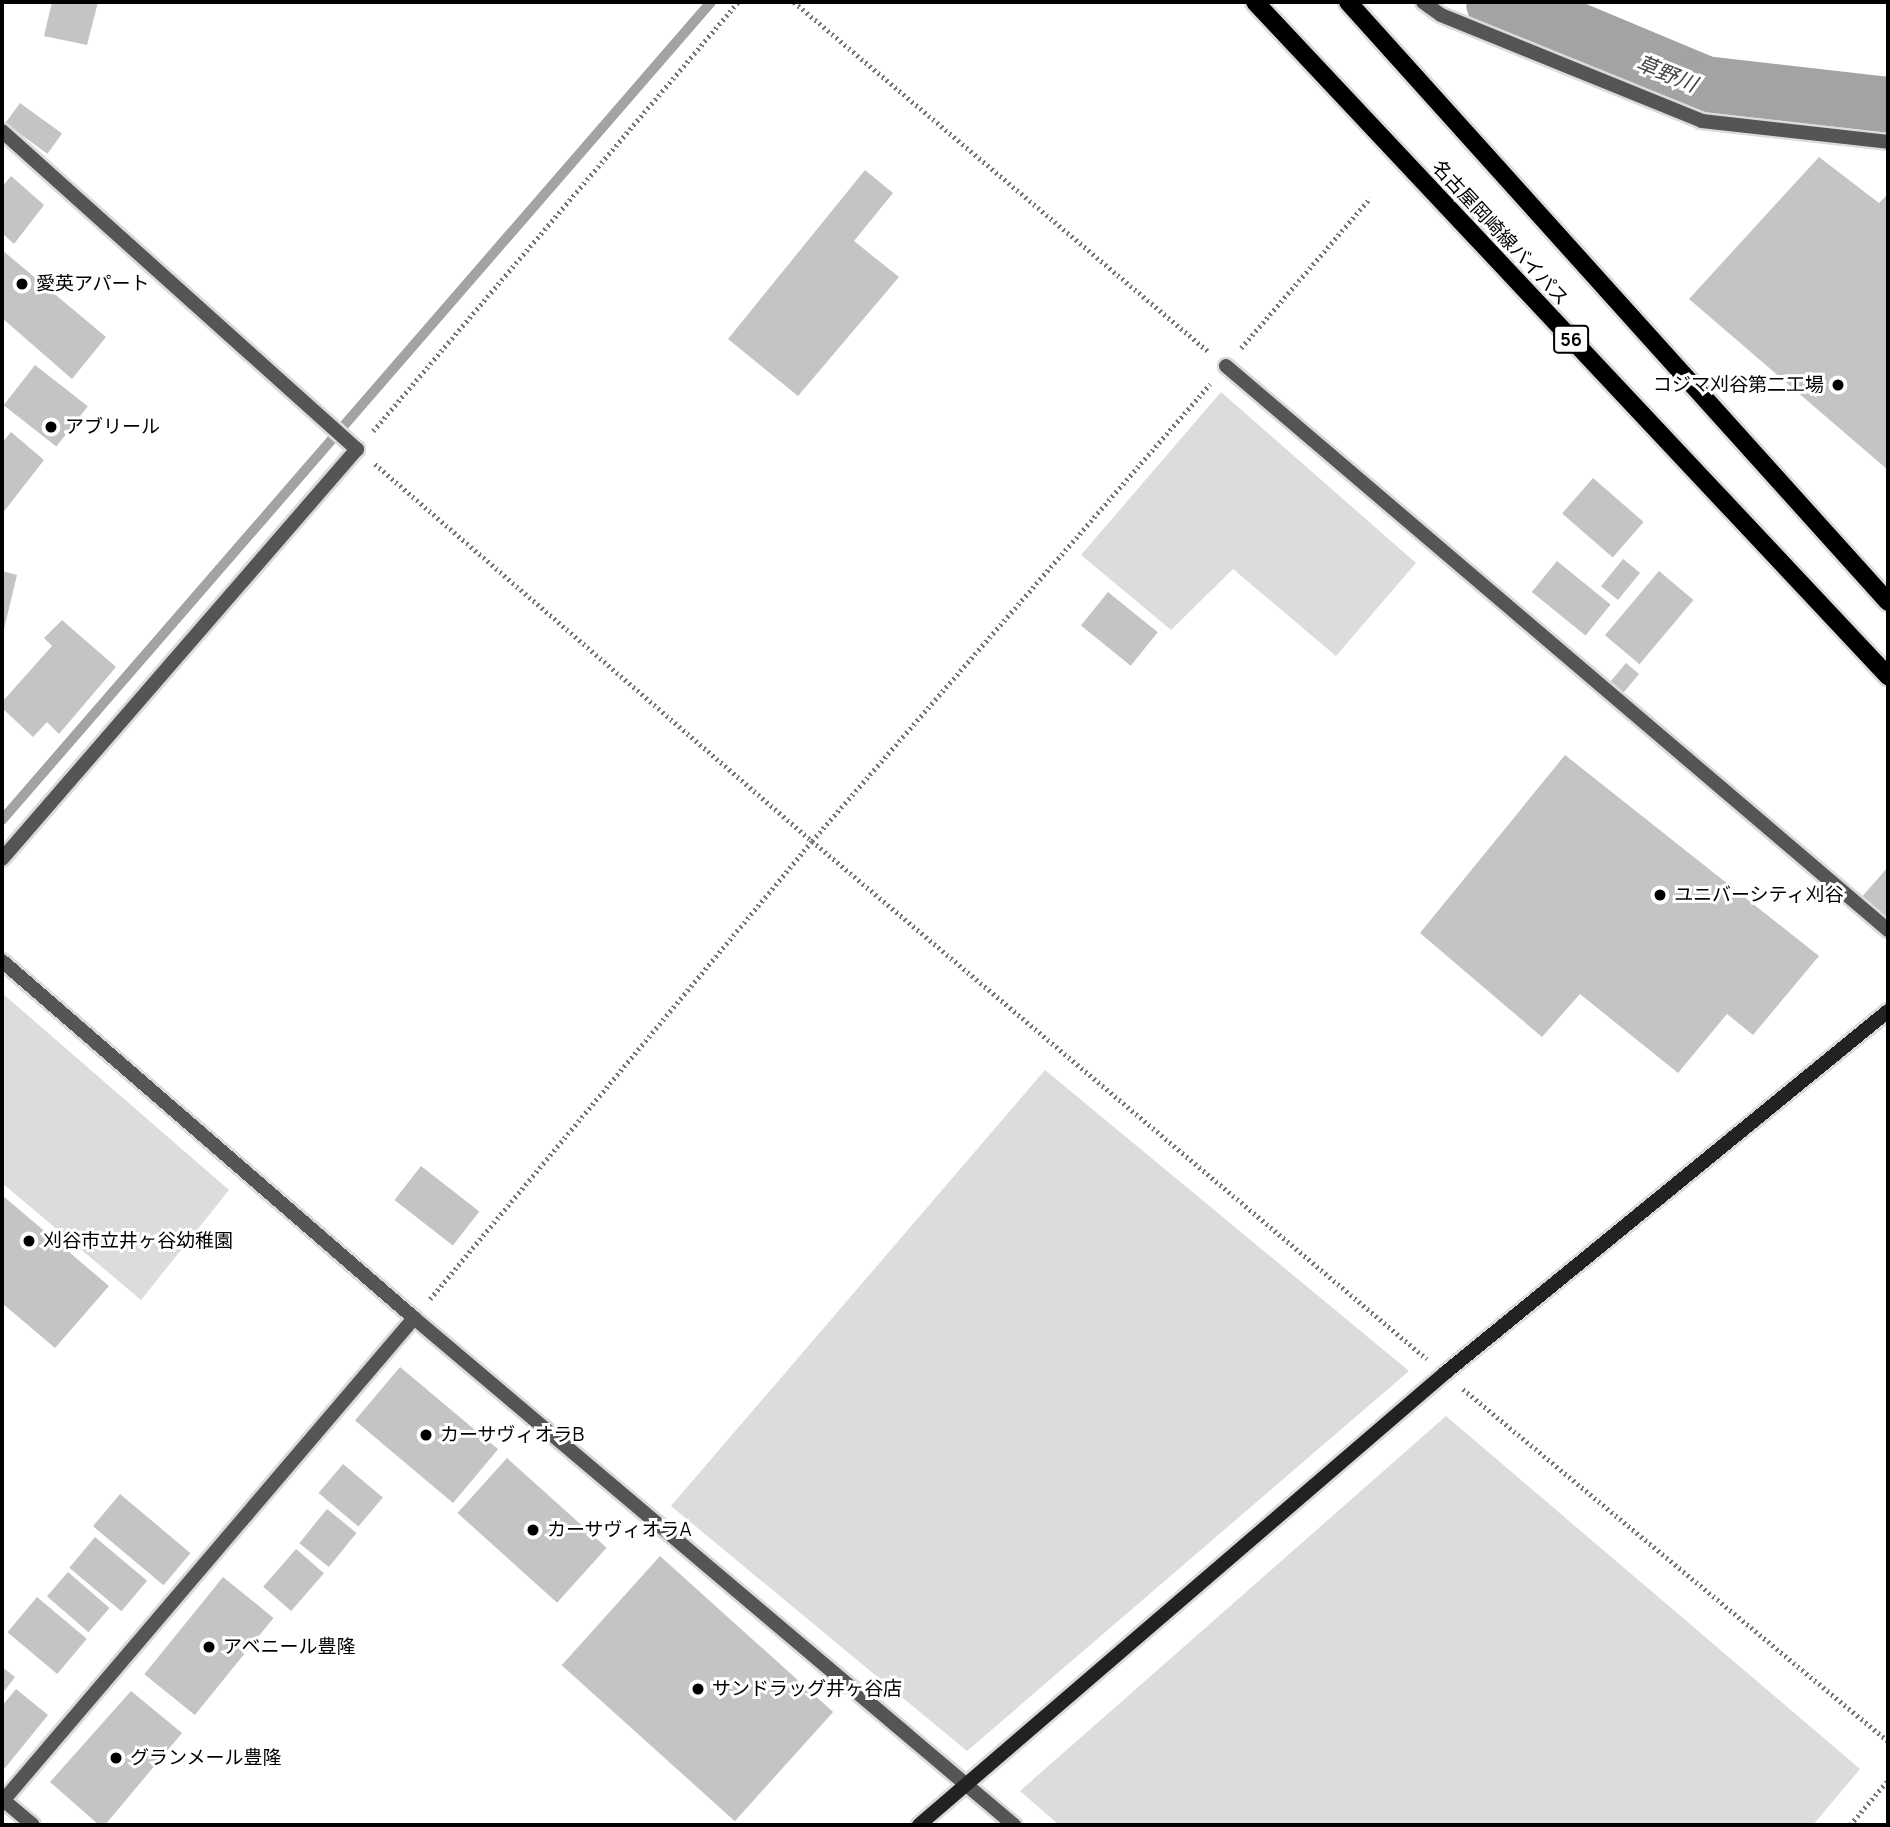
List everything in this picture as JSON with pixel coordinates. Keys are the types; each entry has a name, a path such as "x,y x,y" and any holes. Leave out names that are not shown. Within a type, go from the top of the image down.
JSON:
{"main road":[{"name":"名古屋岡崎線バイパス","path":"1255,2 1888,676"},
{"path":"1348,2 1888,602"}],"street":[{"path":"1423,2 1441,15 1702,121 1888,142"},
{"path":"2,131 357,449 2,859"},
{"path":"1226,366 1888,930"},
{"path":"2,961 414,1318 1014,1825"},
{"path":"919,1825 1444,1373 1888,1011"},
{"path":"33,1825 2,1800 414,1318"}],"path":[{"path":"738,2 357,449 812,841 1444,1373 1888,1741"},
{"path":"794,2 1226,366"},
{"path":"414,1318 812,841 1370,198"},
{"path":"1850,1825 1888,1780"}],"shaded area":[{"path":"1221,392 1416,563 1336,656 1233,569 1171,630 1081,555"},
{"path":"2,993 229,1190 141,1300 2,1183"},
{"path":"1045,1070 1409,1371 967,1751 671,1506"},
{"path":"1446,1416 1860,1769 1813,1825 1059,1825 1020,1791"}],"building":[{"path":"52,2 98,2 87,45 44,36"},
{"path":"20,103 62,134 47,154 5,123"},
{"name":"コジマ刈谷第二工場","path":"1819,157 1879,203 1888,194 1888,470 1689,299"},
{"path":"865,170 893,193 854,241 899,277 798,396 728,339"},
{"path":"11,176 44,205 14,244 2,233 2,187"},
{"name":"愛英アパート","path":"2,250 106,337 72,379 2,318"},
{"name":"アブリール","path":"35,365 88,406 56,446 4,405"},
{"path":"11,432 44,460 2,514 2,443"},
{"path":"1593,478 1644,522 1613,557 1562,513"},
{"path":"1623,559 1640,573 1618,600 1601,586"},
{"path":"1557,561 1611,604 1585,636 1532,592"},
{"path":"2,571 17,575 4,629 2,629"},
{"path":"1659,571 1693,600 1639,664 1605,635"},
{"path":"1108,592 1158,632 1131,666 1081,625"},
{"path":"62,620 116,667 59,734 47,722 33,737 2,708 2,702 52,646 44,638"},
{"path":"1626,663 1639,674 1620,697 1607,686"},
{"path":"1565,755 1819,956 1753,1035 1727,1014 1678,1073 1580,994 1542,1037 1420,933"},
{"path":"1888,867 1888,924 1860,899"},
{"path":"421,1166 479,1212 453,1245 395,1200"},
{"name":"刈谷市立井ヶ谷幼稚園","path":"2,1195 109,1286 55,1348 2,1303"},
{"name":"カーサヴィオラB","path":"400,1367 498,1449 453,1503 355,1421"},
{"name":"カーサヴィオラA","path":"507,1458 607,1548 557,1603 457,1513"},
{"path":"343,1464 383,1497 358,1527 319,1493"},
{"path":"120,1494 190,1553 163,1585 93,1526"},
{"path":"327,1509 357,1533 329,1567 299,1543"},
{"path":"95,1537 147,1581 121,1611 69,1568"},
{"path":"296,1549 324,1573 291,1611 263,1587"},
{"name":"サンドラッグ井ヶ谷店","path":"660,1556 833,1712 735,1821 562,1665"},
{"path":"68,1572 110,1608 89,1632 47,1596"},
{"name":"アベニール豊隆","path":"223,1577 274,1618 195,1715 144,1674"},
{"path":"37,1597 87,1639 57,1674 7,1632"},
{"path":"2,1667 15,1677 2,1694"},
{"path":"16,1689 48,1715 5,1768 2,1765 2,1706"},
{"name":"グランメール豊隆","path":"131,1691 182,1733 105,1825 99,1825 50,1782"}],"waterway":[{"path":"2,820 711,2"},
{"name":"草野川","path":"1498,2 1704,88 1888,109"}],"place":[{"name":"愛英アパート","path":"22,284"},
{"name":"コジマ刈谷第二工場","path":"1838,385"},
{"name":"アブリール","path":"51,427"},
{"name":"ユニバーシティ刈谷","path":"1660,895"},
{"name":"刈谷市立井ヶ谷幼稚園","path":"29,1241"},
{"name":"カーサヴィオラB","path":"426,1435"},
{"name":"カーサヴィオラA","path":"533,1530"},
{"name":"アベニール豊隆","path":"209,1647"},
{"name":"サンドラッグ井ヶ谷店","path":"698,1689"},
{"name":"グランメール豊隆","path":"116,1758"}]}
